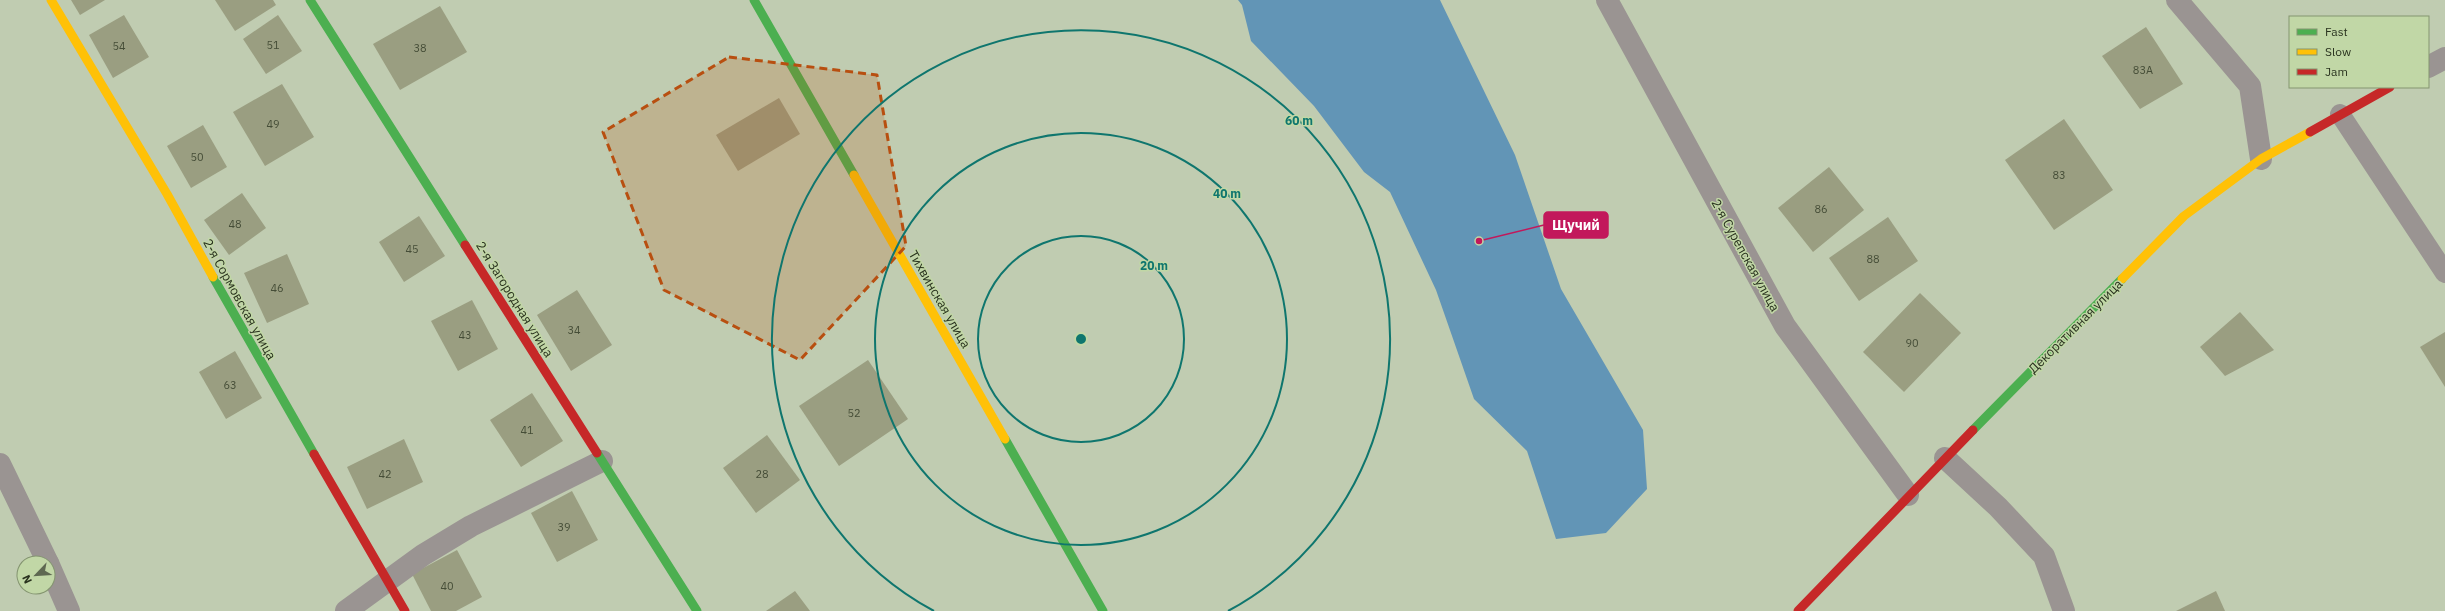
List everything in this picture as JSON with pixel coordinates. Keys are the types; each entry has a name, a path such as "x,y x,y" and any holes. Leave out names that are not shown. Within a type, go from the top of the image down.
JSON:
{"street":[{"name":"2-я Сормовская улица","path":"52,0 167,194 292,417 389,581 405,611"},
{"name":"2-я Загородная улица","path":"310,0 697,611"},
{"name":"Тихвинская улица","path":"754,0 1103,611"},
{"name":"2-я Сурепская улица","path":"1606,0 1785,326 1908,495"},
{"path":"2177,0 2250,86 2261,159"},
{"path":"2429,66 2445,58"},
{"name":"Декоративная улица","path":"1798,611 1908,495 2184,216 2261,159 2388,88"},
{"path":"1945,458 1998,507 2044,556 2064,611"},
{"path":"346,611 423,555 471,526 602,461"},
{"path":"0,464 44,555"},
{"path":"56,581 69,611"}],"lane":[{"path":"2340,114 2445,273"}],"highlighted area":[{"path":"729,57 877,75 906,246 800,360 664,290 603,132"}],"water":[{"path":"1238,0 1440,0 1515,155 1561,289 1643,430 1647,489 1606,533 1556,539 1527,451 1474,399 1436,290 1390,192 1364,172 1314,106 1251,41 1242,5"}],"building":[{"path":"71,0 105,0 80,15"},
{"path":"215,0 273,0 276,5 235,31"},
{"path":"440,6 467,52 400,90 373,44"},
{"path":"124,15 149,57 113,78 89,35"},
{"path":"278,15 302,51 266,74 243,39"},
{"path":"2146,27 2183,84 2140,109 2102,56"},
{"path":"282,84 314,137 265,166 233,112"},
{"path":"779,98 800,134 738,171 716,135"},
{"path":"2064,119 2113,190 2054,230 2005,160"},
{"path":"203,125 227,167 191,188 167,146"},
{"path":"1829,167 1864,210 1813,252 1778,208"},
{"path":"242,193 266,228 229,255 204,220"},
{"path":"419,216 445,256 404,282 379,242"},
{"path":"1888,217 1918,261 1859,301 1829,258"},
{"path":"287,254 309,304 267,323 244,273"},
{"path":"577,290 612,345 571,371 537,315"},
{"path":"1920,293 1961,333 1904,392 1863,352"},
{"path":"472,300 498,349 458,371 431,321"},
{"path":"2240,312 2274,350 2225,376 2200,347"},
{"path":"2445,332 2445,387 2420,347"},
{"path":"235,351 262,398 226,419 199,372"},
{"path":"868,360 908,419 839,466 799,406"},
{"path":"532,393 563,441 521,467 490,420"},
{"path":"767,435 800,480 756,513 723,468"},
{"path":"404,439 423,482 367,509 347,467"},
{"path":"572,491 598,540 557,562 531,513"},
{"path":"457,550 482,597 456,611 431,611 412,574"},
{"path":"795,591 810,611 766,611"},
{"path":"2216,591 2225,611 2176,611"}],"traffic: fast":[{"path":"310,0 465,245"},
{"path":"754,0 854,175"},
{"path":"213,277 314,454"},
{"path":"1973,430 2122,279"},
{"path":"1005,439 1103,611"},
{"path":"597,453 697,611"}],"traffic: slow":[{"path":"51,0 167,194 213,277"},
{"path":"2122,279 2184,216 2261,159 2310,132"},
{"path":"854,175 1005,439"}],"traffic: jam":[{"path":"2310,132 2388,88"},
{"path":"465,245 597,453"},
{"path":"1798,611 1973,430"},
{"path":"314,454 405,611"}],"place":[{"name":"Щучий","path":"1479,241"}]}
